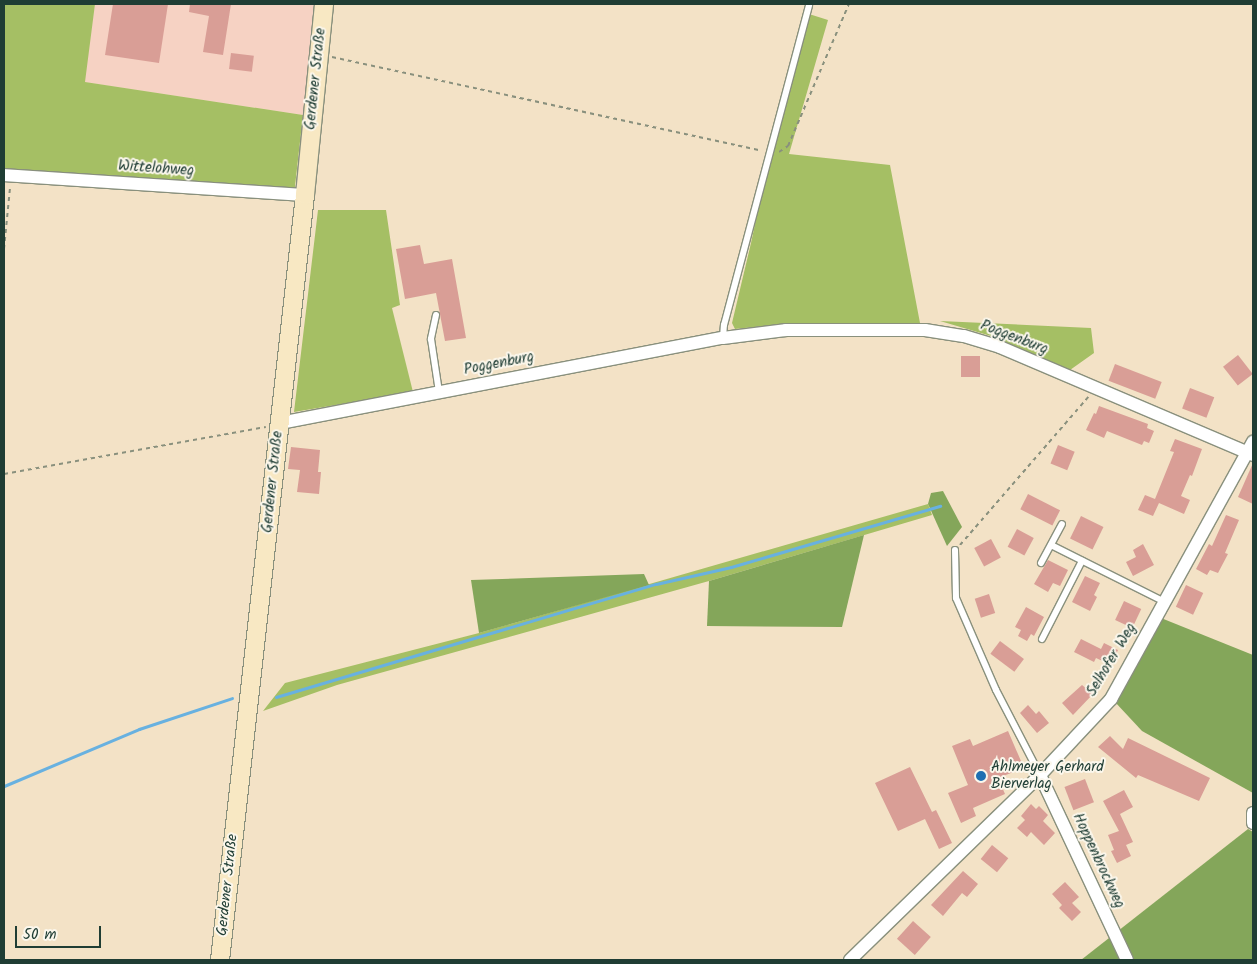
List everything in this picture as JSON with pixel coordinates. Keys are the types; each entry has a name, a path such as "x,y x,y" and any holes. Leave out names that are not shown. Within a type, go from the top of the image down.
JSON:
{"main road":[{"name":"Gerdener Straße","path":"220,960 305,195 324,4"}],"street":[{"name":"Wittelohweg","path":"7,175 305,195"},
{"name":"Poggenburg","path":"280,423 723,338 786,330 926,330 964,336 1000,347 1096,389 1251,450"},
{"name":"Selhofer Weg","path":"850,960 1040,775 1111,699 1251,450"},
{"name":"Hoppenbrockweg","path":"1040,775 1127,960"},
{"path":"1253,813 1253,823"}],"lane":[{"path":"723,338 724,325 809,5"},
{"path":"436,315 431,339 439,392"},
{"path":"1041,563 1062,524"},
{"path":"1051,545 1165,602"},
{"path":"955,550 956,598 996,690 1040,775"},
{"path":"1042,639 1082,561"}],"path":[{"path":"318,54 770,153 783,151 788,146 849,4"},
{"path":"4,249 7,175"},
{"path":"955,550 1096,389"},
{"path":"4,474 280,423"}],"shaded area":[{"path":"95,4 316,4 303,115 84,82"}],"green space":[{"path":"4,4 95,4 85,82 303,115 294,195 4,171"},
{"path":"809,14 828,20 789,154 890,165 920,323 785,324 735,329 732,323 770,153"},
{"path":"318,210 386,210 400,305 392,308 413,392 294,412"},
{"path":"940,321 1091,328 1094,353 1070,370 991,336"},
{"path":"943,491 962,527 947,546 928,504 931,493"},
{"path":"928,504 932,515 709,581 337,685 263,711 285,683 479,633"},
{"path":"864,535 842,627 707,626 709,581"},
{"path":"644,574 649,585 479,633 471,580"},
{"path":"1161,618 1253,655 1253,793 1142,731 1115,702"},
{"path":"1248,829 1253,832 1253,960 1081,960"}],"building":[{"path":"113,4 168,4 159,63 105,55"},
{"path":"190,4 231,4 223,55 203,52 209,16 189,12"},
{"path":"231,53 254,56 252,72 229,69"},
{"path":"420,245 424,264 452,259 466,338 445,341 436,293 405,299 396,249"},
{"path":"1238,355 1253,374 1238,386 1223,367"},
{"path":"961,356 980,356 980,377 961,377"},
{"path":"1115,364 1162,382 1155,399 1109,381"},
{"path":"1190,388 1214,397 1206,418 1182,409"},
{"path":"1099,406 1148,424 1147,428 1154,431 1149,443 1144,441 1142,445 1107,431 1104,438 1086,430"},
{"path":"1175,439 1202,449 1192,476 1190,475 1181,496 1190,500 1184,514 1159,503 1153,516 1138,510 1145,495 1155,499 1174,452 1170,451"},
{"path":"1058,445 1075,452 1067,470 1051,464"},
{"path":"291,447 320,450 319,494 297,492 300,470 288,469"},
{"path":"1253,463 1253,504 1238,497"},
{"path":"1028,494 1060,510 1052,525 1020,509"},
{"path":"1226,515 1239,520 1225,553 1228,554 1218,573 1210,570 1207,575 1196,569 1209,544 1212,546"},
{"path":"1081,516 1103,527 1093,549 1070,538"},
{"path":"1017,529 1034,538 1024,556 1008,547"},
{"path":"991,539 1001,558 984,566 974,548"},
{"path":"1143,544 1154,565 1133,576 1126,562 1136,557 1133,550"},
{"path":"1048,560 1068,570 1060,586 1053,583 1048,592 1034,584"},
{"path":"1085,576 1100,583 1094,595 1097,597 1090,611 1072,602"},
{"path":"1186,585 1203,593 1193,615 1176,607"},
{"path":"989,594 995,613 981,618 975,599"},
{"path":"1124,601 1141,609 1132,628 1115,620"},
{"path":"1026,607 1044,617 1034,636 1031,634 1027,641 1018,636 1021,630 1015,627"},
{"path":"1081,639 1101,649 1104,643 1118,650 1111,665 1096,658 1094,662 1074,652"},
{"path":"1000,641 1024,659 1014,672 990,654"},
{"path":"1082,685 1093,694 1073,715 1062,703"},
{"path":"1028,705 1036,714 1039,711 1049,723 1037,733 1020,713"},
{"path":"1008,731 1024,768 998,778 1005,794 973,808 976,816 961,823 948,793 968,785 952,746 970,739 973,746"},
{"path":"1110,736 1123,749 1128,738 1210,778 1199,801 1138,775 1136,778 1098,747"},
{"path":"910,767 932,812 936,810 952,843 939,849 925,819 898,831 875,783"},
{"path":"1085,779 1094,802 1073,810 1064,787"},
{"path":"1124,790 1133,807 1120,814 1133,842 1126,845 1131,856 1117,863 1111,851 1114,850 1108,835 1119,831 1103,801"},
{"path":"1031,804 1036,809 1039,806 1048,815 1043,821 1055,833 1044,845 1031,832 1027,837 1017,828 1025,820 1021,816"},
{"path":"992,845 1008,858 997,872 981,859"},
{"path":"963,871 978,884 967,897 962,893 943,916 931,905"},
{"path":"1065,882 1079,897 1072,903 1081,912 1072,921 1059,908 1062,905 1052,894"},
{"path":"913,921 931,937 915,955 897,939"}],"waterway":[{"path":"276,697 656,584 731,567 940,506"},
{"path":"4,786 139,729 232,698"}],"place":[{"name":"Ahlmeyer Gerhard Bierverlag","path":"981,776"}]}
